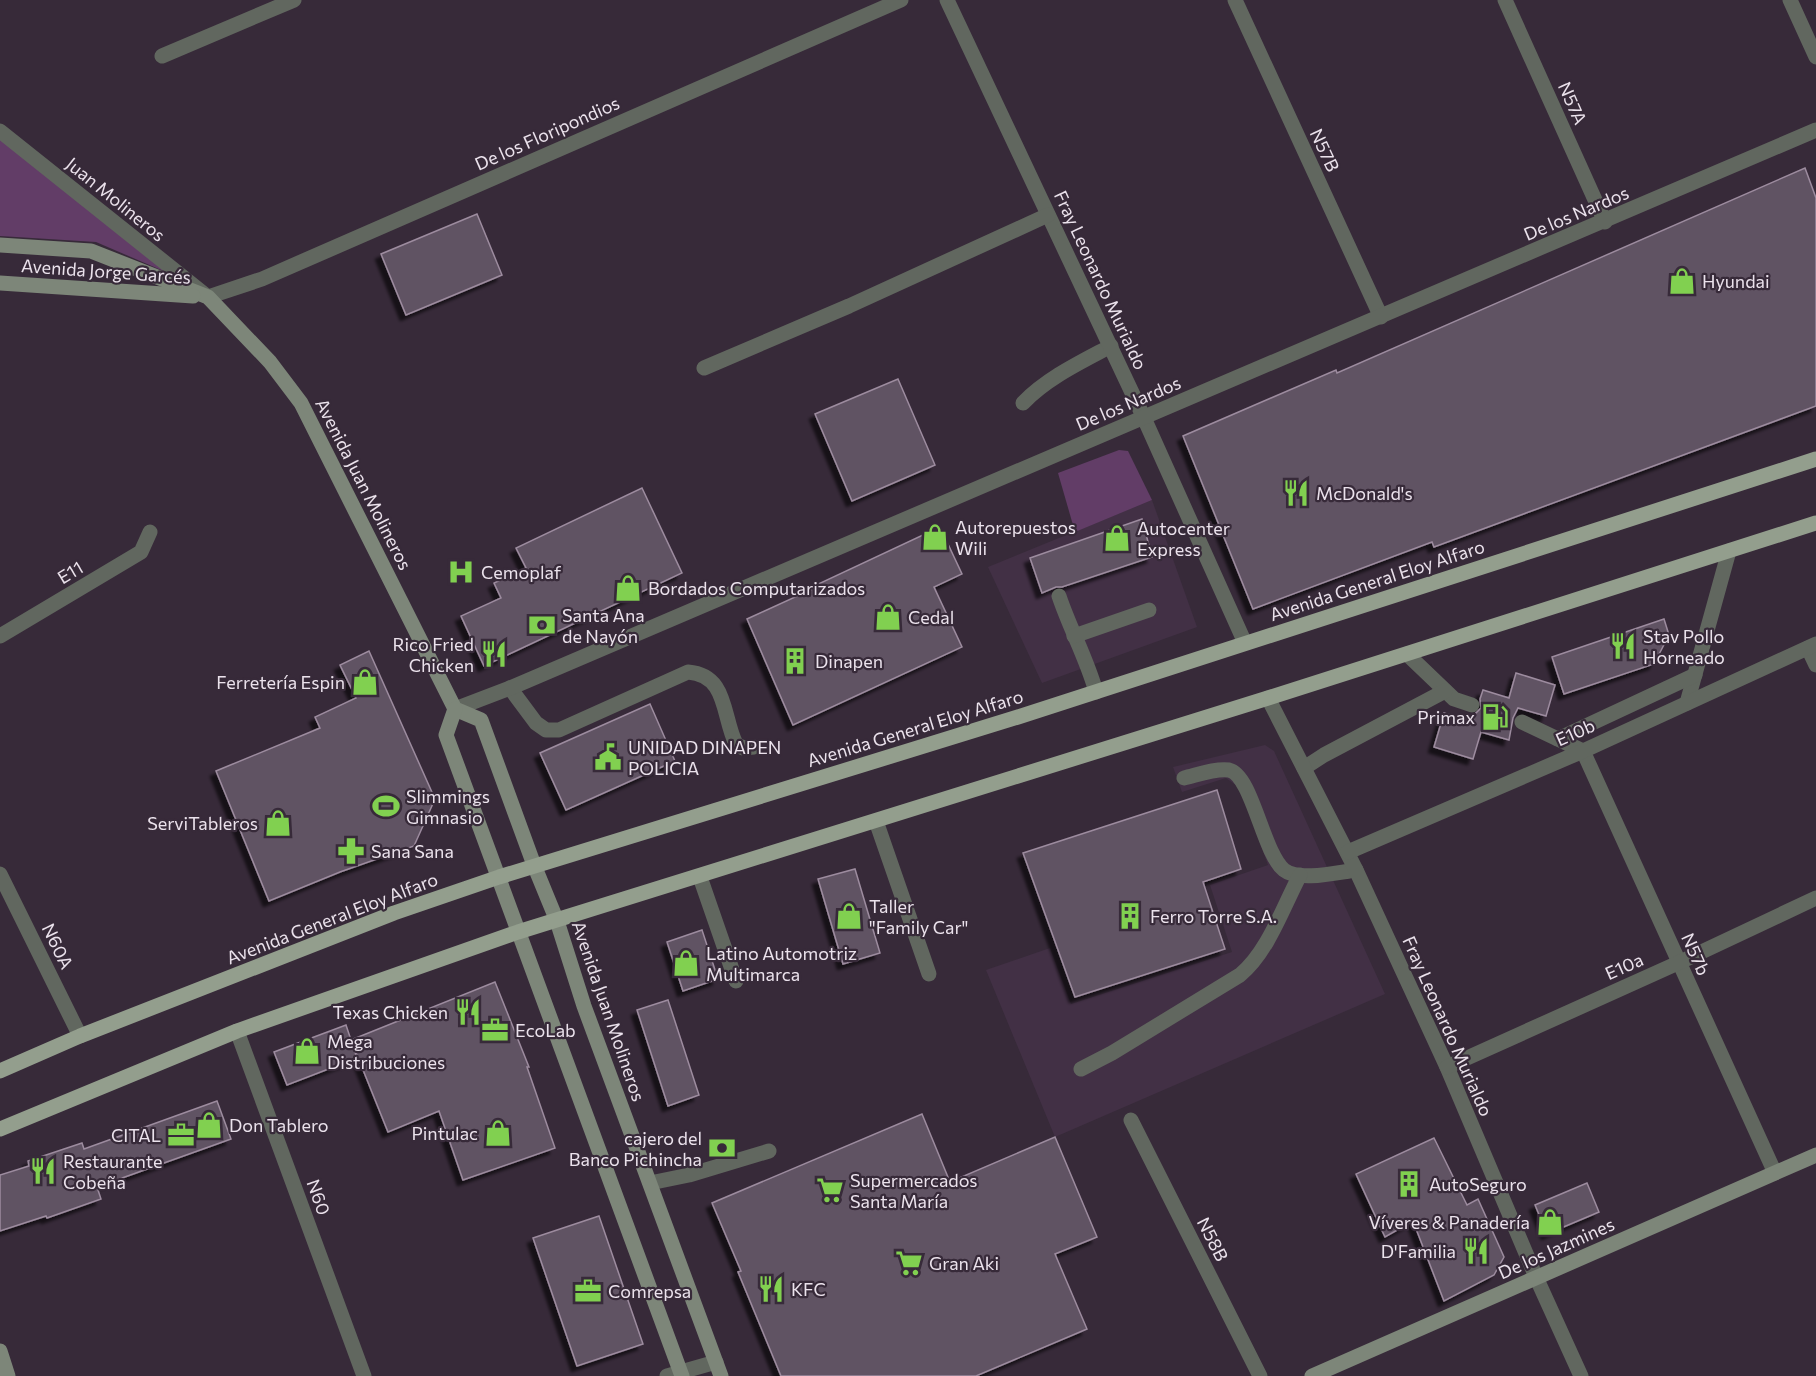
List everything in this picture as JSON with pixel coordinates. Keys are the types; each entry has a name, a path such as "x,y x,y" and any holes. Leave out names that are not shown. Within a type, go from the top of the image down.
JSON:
{"main road":[{"name":"Avenida General Eloy Alfaro","path":"0,1071 80,1036 394,913 499,877 1096,692 1816,459"},
{"path":"0,1129 237,1031 376,980 518,932 700,877 1816,523"}],"street":[{"path":"162,56 294,0"},
{"name":"De los Floripondios","path":"208,297 262,279 901,0"},
{"name":"Fray Leonardo Murialdo","path":"947,0 1111,346 1245,643"},
{"name":"N57B","path":"1235,0 1381,317"},
{"name":"N57A","path":"1505,0 1605,222"},
{"path":"1790,0 1816,57"},
{"name":"De los Nardos","path":"455,709 510,688 1816,130"},
{"name":"Juan Molineros","path":"0,131 208,297"},
{"path":"704,368 849,306 1048,214"},
{"name":"Avenida Jorge Garcés","path":"0,245 91,251 208,297"},
{"name":"Avenida Jorge Garcés","path":"0,283 208,297"},
{"name":"Avenida Juan Molineros","path":"208,297 270,363 301,403 455,709 481,720 719,1369"},
{"path":"1023,403 1033,393 1077,364 1111,346"},
{"name":"E11","path":"0,636 141,552 150,532"},
{"path":"1688,703 1729,551"},
{"path":"1059,596 1096,692"},
{"path":"1074,636 1149,610"},
{"path":"1812,646 1816,665"},
{"name":"E10b","path":"1348,852 1583,750 1812,646"},
{"path":"1407,654 1454,699 1472,705"},
{"path":"510,688 536,723 546,730 559,730 688,672 701,673 716,684 736,744 743,748 754,747"},
{"path":"1558,739 1695,675"},
{"path":"1304,768 1324,755 1445,691"},
{"name":"Fray Leonardo Murialdo","path":"1268,698 1348,852 1447,1067 1536,1278 1581,1376"},
{"path":"455,709 446,735 677,1375 719,1369"},
{"path":"1522,722 1583,750"},
{"name":"N57b","path":"1583,750 1775,1173"},
{"path":"1184,778 1230,770 1239,776 1247,790 1272,853 1284,870 1300,875 1316,876 1356,870"},
{"path":"876,821 929,974"},
{"name":"N60A","path":"0,874 80,1036"},
{"path":"1081,1069 1122,1047 1251,966 1261,954 1300,875"},
{"path":"700,877 736,981"},
{"name":"E10a","path":"1447,1067 1816,898"},
{"name":"N60","path":"237,1031 364,1376"},
{"name":"N58B","path":"1131,1120 1260,1376"},
{"path":"650,1183 689,1175 769,1151"},
{"name":"De los Jazmines","path":"1318,1375 1816,1155"},
{"path":"0,1351 8,1376"}],"shaded area":[{"path":"0,131 182,279 96,242 0,236"},
{"path":"1119,450 1128,451 1152,500 1075,532 1058,473"},
{"path":"1152,500 1197,627 1042,683 988,567"},
{"name":"Ferro Torre S.A.","path":"1265,745 1274,751 1385,994 1055,1137 986,970 1050,948 1071,1004 1232,952 1210,885 1268,865 1240,788 1226,778 1182,792 1173,767"}],"building":[{"name":"Hyundai","path":"1805,168 1816,198 1816,406 1434,547 1432,542 1253,609 1183,436 1336,370 1337,373"},
{"path":"477,214 502,275 406,315 381,254"},
{"path":"898,379 935,465 852,501 815,414"},
{"path":"642,488 682,573 484,666 461,616 501,598 494,583 526,568 516,548"},
{"name":"Autocenter Express","path":"1142,519 1152,557 1042,593 1030,558"},
{"path":"940,527 962,574 934,587 962,647 793,725 747,619"},
{"name":"Stav Pollo Horneado","path":"1664,619 1669,635 1654,664 1564,694 1552,657"},
{"path":"369,651 435,799 414,846 340,872 269,901 216,771 320,728 315,717 356,698 340,665"},
{"name":"Primax","path":"1516,673 1555,685 1546,716 1518,708 1513,718 1509,740 1481,732 1473,759 1434,747 1444,713 1473,722 1475,714 1481,708 1480,699 1483,690 1509,698"},
{"name":"UNIDAD DINAPEN POLICIA","path":"650,704 675,761 566,810 540,753"},
{"name":"Ferro Torre S.A.","path":"1217,790 1241,869 1203,882 1225,949 1075,997 1023,853"},
{"name":"Taller \"Family Car\"","path":"855,869 880,953 843,964 818,879"},
{"name":"Latino Automotriz Multimarca","path":"702,930 718,979 683,991 667,942"},
{"path":"495,982 529,1067 527,1067 555,1148 463,1180 439,1111 388,1132 351,1040"},
{"path":"668,1000 699,1095 668,1106 637,1010"},
{"path":"346,1025 357,1058 287,1085 274,1052"},
{"path":"217,1101 231,1139 97,1187 101,1199 47,1218 46,1216 0,1231 0,1175 29,1166 28,1161 82,1143 84,1149"},
{"name":"Gran Aki","path":"922,1114 950,1182 1055,1137 1097,1237 1055,1254 1087,1329 976,1376 781,1376 712,1203"},
{"path":"1434,1138 1467,1205 1478,1199 1504,1257 1494,1275 1444,1301 1413,1221 1385,1237 1356,1174"},
{"path":"1587,1183 1599,1212 1547,1234 1535,1205"},
{"name":"Comrepsa","path":"599,1216 643,1344 577,1366 533,1238"}],"place":[{"name":"Hyundai","path":"1682,281"},
{"name":"McDonald's","path":"1296,493"},
{"name":"Autorepuestos Wili","path":"935,537"},
{"name":"Autocenter Express","path":"1117,538"},
{"name":"Cemoplaf","path":"461,572"},
{"name":"Bordados Computarizados","path":"628,588"},
{"name":"Cedal","path":"888,617"},
{"name":"Santa Ana de Nayón","path":"542,625"},
{"name":"Stav Pollo Horneado","path":"1623,646"},
{"name":"Rico Fried Chicken","path":"494,654"},
{"name":"Dinapen","path":"795,661"},
{"name":"Ferretería Espin","path":"365,682"},
{"name":"Primax","path":"1495,717"},
{"name":"UNIDAD DINAPEN POLICIA","path":"608,757"},
{"name":"Slimmings Gimnasio","path":"386,806"},
{"name":"ServiTableros","path":"278,823"},
{"name":"Sana Sana","path":"351,851"},
{"name":"Taller \"Family Car\"","path":"849,916"},
{"name":"Ferro Torre S.A.","path":"1130,916"},
{"name":"Latino Automotriz Multimarca","path":"686,963"},
{"name":"Texas Chicken","path":"468,1012"},
{"name":"EcoLab","path":"495,1030"},
{"name":"Mega Distribuciones","path":"307,1051"},
{"name":"Don Tablero","path":"209,1125"},
{"name":"Pintulac","path":"498,1133"},
{"name":"CITAL","path":"181,1135"},
{"name":"cajero del Banco Pichincha","path":"722,1148"},
{"name":"Restaurante Cobeña","path":"43,1171"},
{"name":"AutoSeguro","path":"1409,1184"},
{"name":"Supermercados Santa María","path":"830,1190"},
{"name":"Víveres & Panadería","path":"1550,1222"},
{"name":"D'Familia","path":"1476,1251"},
{"name":"Gran Aki","path":"909,1263"},
{"name":"KFC","path":"771,1289"},
{"name":"Comrepsa","path":"588,1291"}]}
